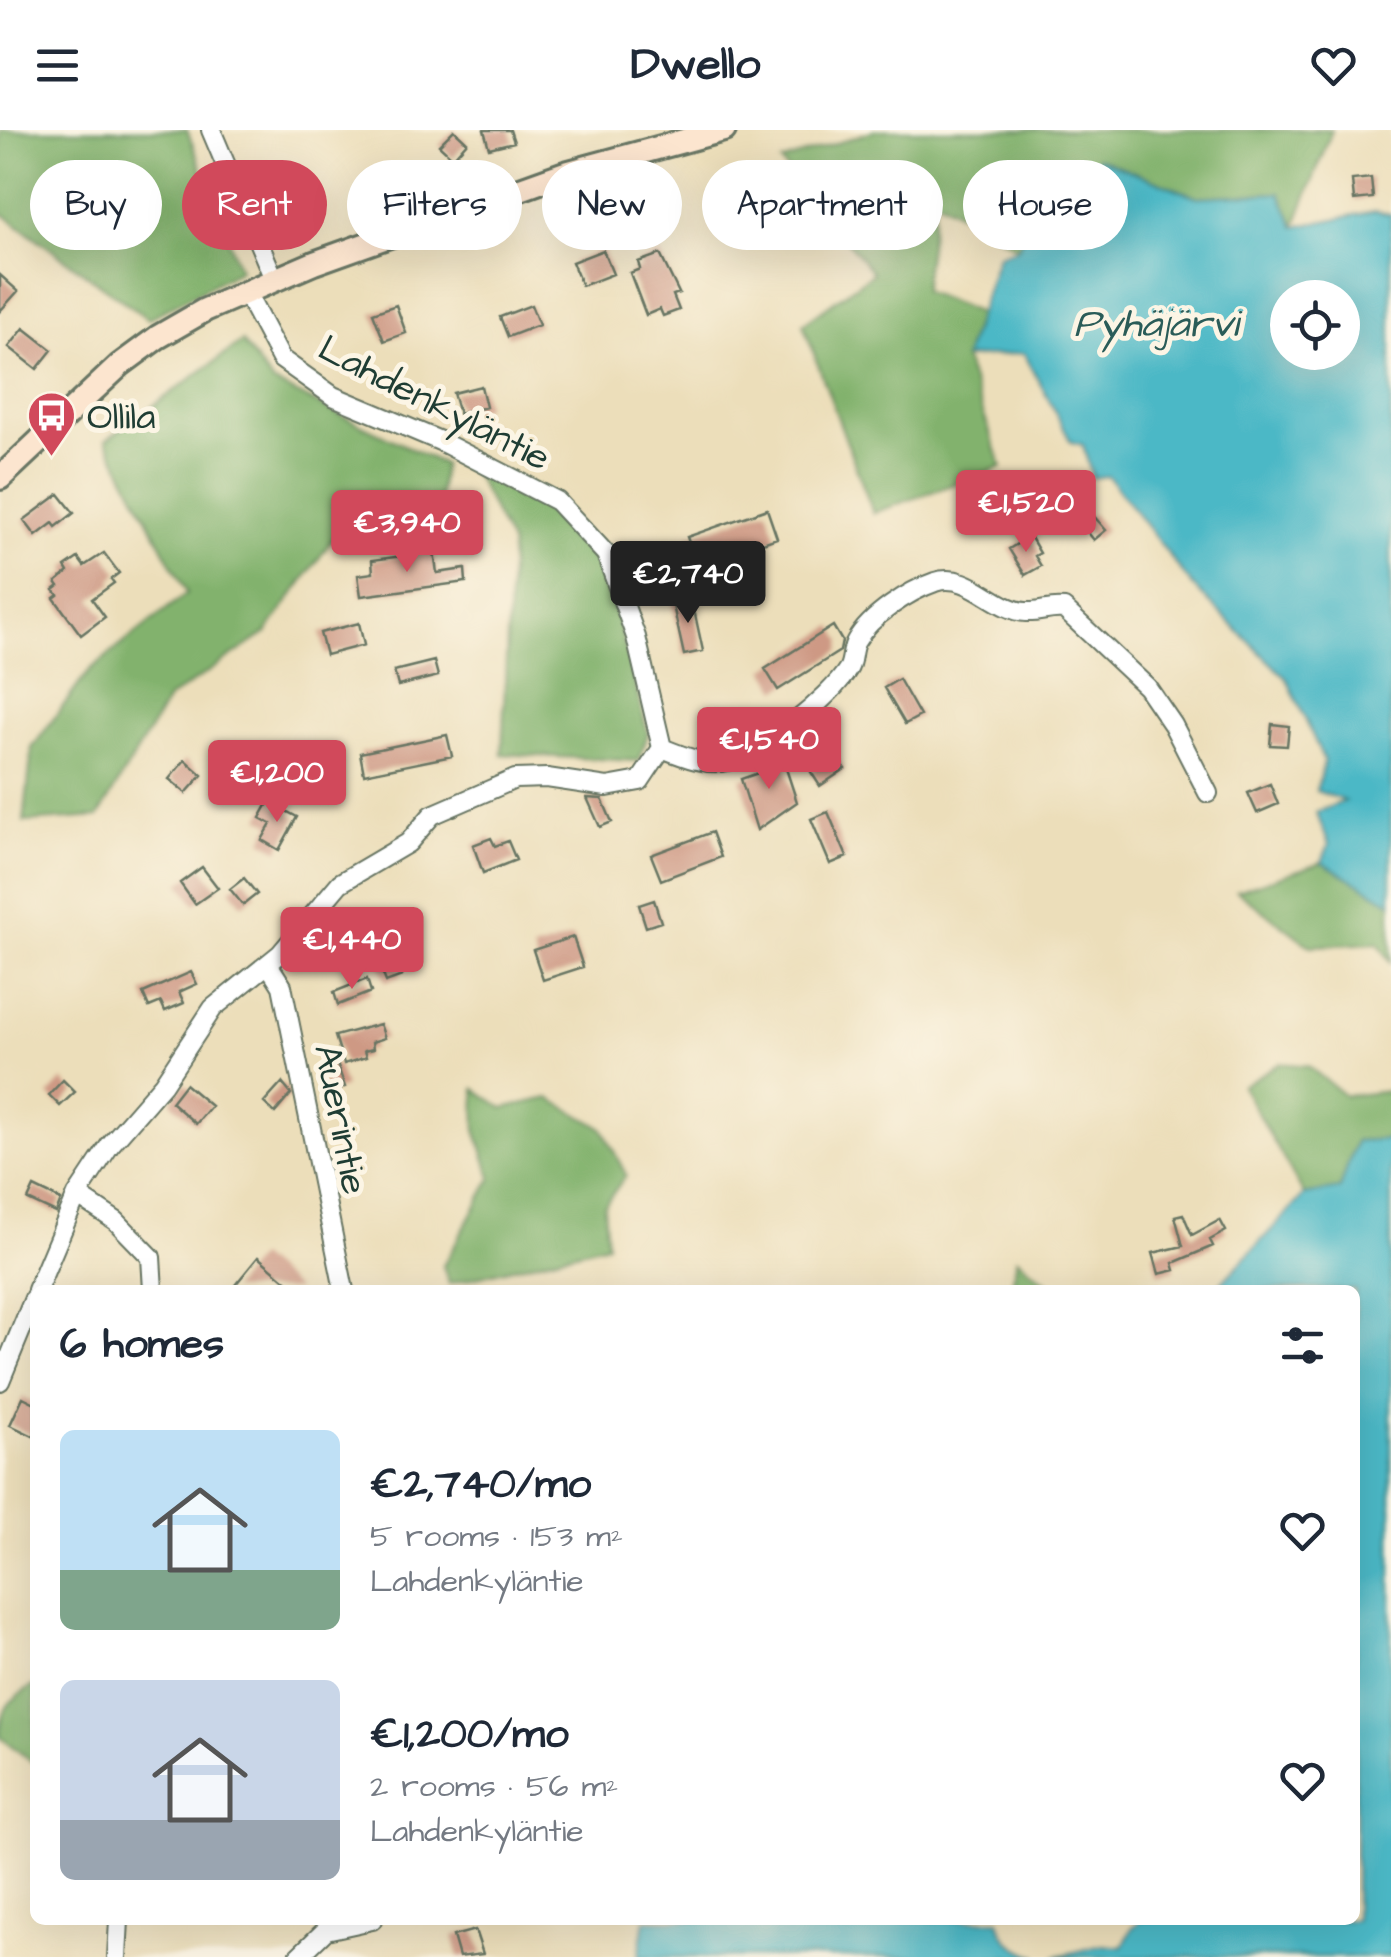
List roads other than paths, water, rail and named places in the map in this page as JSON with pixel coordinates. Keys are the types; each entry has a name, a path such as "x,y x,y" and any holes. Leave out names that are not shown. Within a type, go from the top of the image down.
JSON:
{"street":[{"path":"211,130 274,279"},
{"path":"0,478 120,364 158,337 245,292 565,173 724,130"},
{"name":"Lahdenkyläntie","path":"245,292 282,359 333,396 440,441 557,501 606,554 636,637 662,748"},
{"path":"39,1285 76,1195 110,1144 163,1084 213,1008 280,954 340,884 408,844 432,816 515,779 547,778 607,787 640,780 662,748 693,760 729,761 793,727 849,668 855,642 870,624 911,593 938,581 961,581 1025,612 1064,609 1147,687 1174,725 1208,793"},
{"name":"Auerintie","path":"268,964 282,986 343,1285"},
{"path":"76,1195 116,1221 151,1258 153,1285"},
{"path":"0,1381 30,1308"},
{"path":"117,1957 119,1925"},
{"path":"298,1957 326,1930 349,1925"}],"water":[{"name":"Pyhäjärvi","path":"1128,170 1197,197 1280,193 1295,227 1374,211 1391,214 1391,902 1322,862 1329,844 1316,812 1345,801 1316,791 1324,761 1287,679 1192,585 1108,476 1092,478 1083,445 1071,442 1024,353 964,358 998,255 1012,250 1128,250"},
{"path":"1391,1139 1391,1957 1054,1957 1103,1945 1123,1947 1135,1925 1360,1925 1360,1285 1220,1285 1304,1195 1340,1189 1356,1141"},
{"path":"644,1925 1000,1925 1018,1948 1038,1957 639,1957"}],"place":[{"name":"Ollila","path":"52,458"}]}
